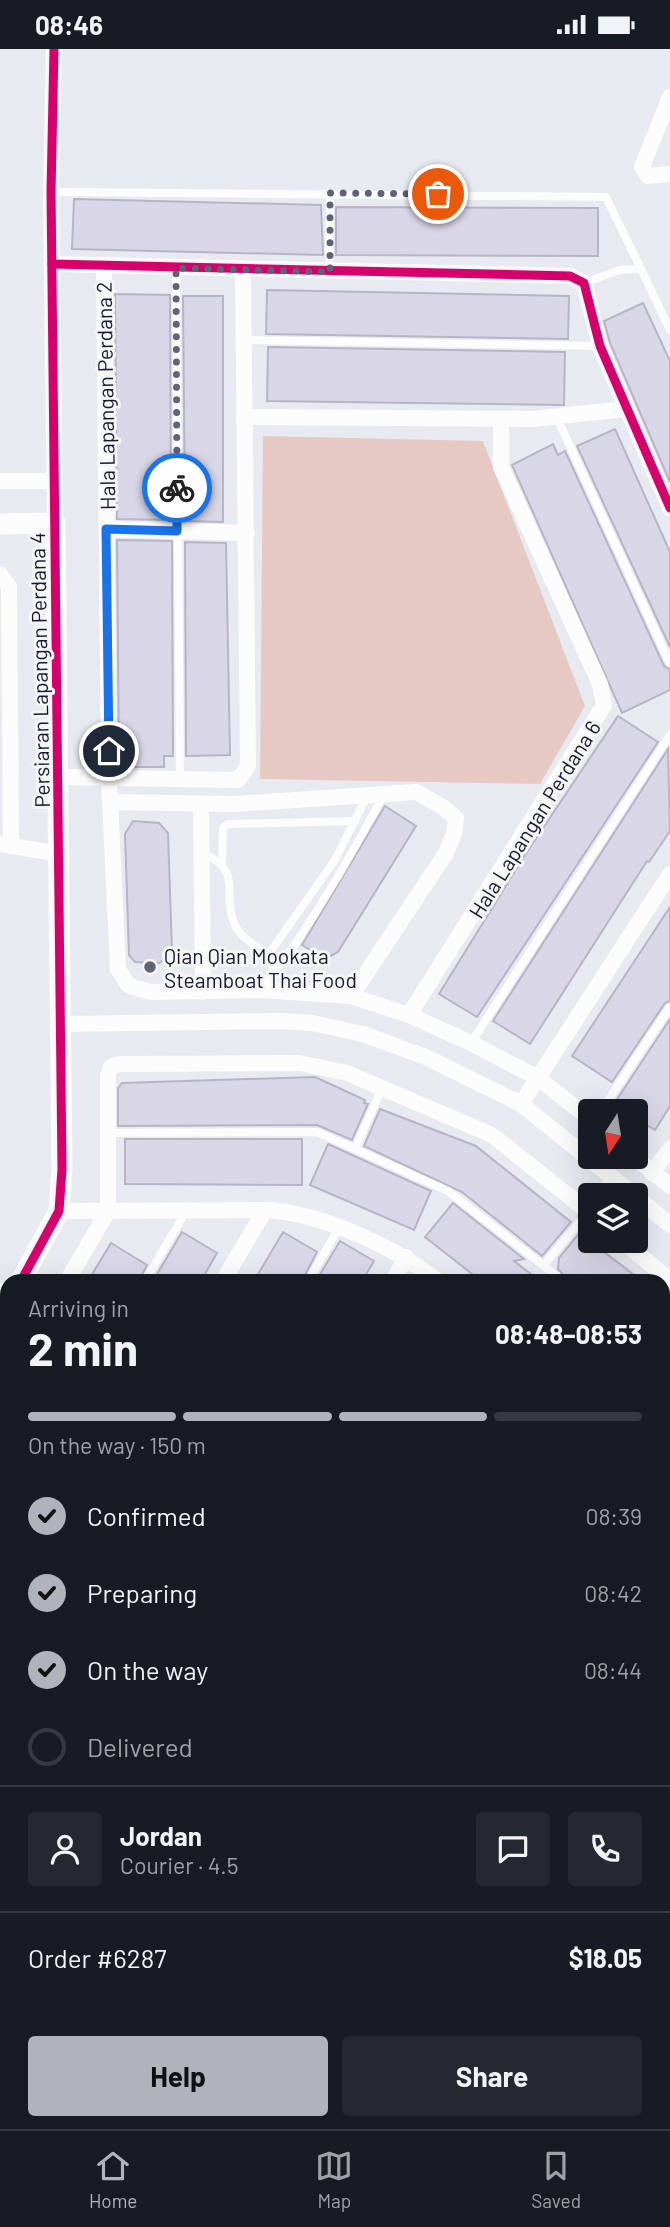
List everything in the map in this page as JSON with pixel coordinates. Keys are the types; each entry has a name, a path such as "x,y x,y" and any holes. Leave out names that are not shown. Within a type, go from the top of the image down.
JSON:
{"street":[{"name":"Persiaran Lapangan Perdana 4","path":"25,1274 59,1211 62,1169 51,191 54,49"},
{"path":"670,97 642,167 648,176 670,174"},
{"path":"52,264 570,277 584,283 600,346 670,508"},
{"name":"Hala Lapangan Perdana 2","path":"104,266 109,779 118,969 128,985 149,992 260,990 351,996 409,1015 471,1043 538,1079 578,1110"},
{"path":"58,776 238,780 248,766 243,270"},
{"path":"244,417 557,418 625,409"},
{"name":"Hala Lapangan Perdana 6","path":"409,1015 604,705 600,684 501,467 501,419"},
{"path":"0,481 54,481"},
{"path":"0,524 55,523"},
{"path":"106,529 247,533"},
{"path":"2,575 9,587 6,845 59,854"},
{"path":"110,802 201,805 416,792 456,818 454,834 446,853 351,996"},
{"path":"201,805 203,992"},
{"path":"521,1104 669,879"},
{"path":"61,1024 312,1023 363,1034 426,1057 521,1104 619,1183"},
{"path":"71,1274 108,1211 108,1075 111,1067 119,1064 299,1063 347,1073 492,1135 578,1203"},
{"path":"652,1173 670,1149"},
{"path":"648,1169 670,1186"},
{"path":"611,1183 614,1179"},
{"path":"648,1207 670,1225"},
{"path":"59,1211 265,1210 299,1213 406,1257 429,1274"},
{"path":"227,1274 265,1210"},
{"path":"637,1253 663,1274"},
{"path":"397,1274 406,1257"}],"lane":[{"path":"51,191 606,197 670,330"},
{"path":"330,193 330,272"},
{"path":"176,268 180,779"},
{"path":"584,283 620,270 641,269"},
{"path":"244,340 600,346"},
{"path":"557,418 670,663"},
{"path":"471,1043 670,735"},
{"path":"268,955 335,860 355,821 375,796"},
{"path":"260,990 272,969 286,957 339,878 375,796"},
{"path":"222,864 223,828 228,824 355,821"},
{"path":"201,852 222,864 228,873 233,921 240,936 268,955 272,969"},
{"path":"609,1099 670,1007"},
{"path":"355,1149 382,1088"},
{"path":"107,1133 317,1132 449,1191 555,1274"},
{"path":"149,1274 187,1211"},
{"path":"544,1265 578,1225"},
{"path":"312,1274 339,1229"}],"shaded area":[{"path":"263,436 483,441 585,706 540,784 260,779"}],"building":[{"path":"74,199 321,205 323,255 72,249"},
{"path":"336,207 598,208 598,256 336,255"},
{"path":"267,290 569,296 568,339 266,334"},
{"path":"115,294 170,295 171,520 117,519"},
{"path":"183,296 223,296 223,522 185,521"},
{"path":"643,303 670,361 670,482 610,343 604,321"},
{"path":"268,347 565,352 564,405 267,401"},
{"path":"615,429 670,552 670,647 577,446"},
{"path":"553,444 558,455 565,451 664,666 670,669 670,690 622,713 512,465"},
{"path":"117,540 172,541 173,756 164,756 164,767 119,767"},
{"path":"185,542 226,543 230,755 186,756"},
{"path":"618,716 658,742 477,1017 439,994 523,858"},
{"path":"668,749 670,831 649,862 647,861 530,1044 493,1021"},
{"path":"385,806 416,826 338,952 325,959 302,945"},
{"path":"133,821 159,823 168,833 172,950 160,963 135,962 129,955 125,834"},
{"path":"670,907 670,1001 665,1003 612,1082 572,1056"},
{"path":"670,1019 670,1106 655,1130 648,1126 648,1099 617,1099"},
{"path":"315,1077 365,1100 364,1103 368,1104 352,1140 317,1125 118,1126 118,1088 122,1083"},
{"path":"380,1109 476,1146 571,1222 542,1256 462,1192 364,1146"},
{"path":"125,1139 302,1139 302,1185 125,1184"},
{"path":"328,1144 431,1191 414,1230 310,1185"},
{"path":"453,1203 524,1259 514,1261 531,1274 472,1274 425,1237"},
{"path":"182,1232 217,1253 205,1274 157,1274"},
{"path":"283,1232 317,1252 306,1274 258,1274"},
{"path":"578,1235 578,1253 606,1253 633,1274 563,1274 558,1269 559,1258"},
{"path":"340,1241 374,1261 366,1274 320,1274"},
{"path":"111,1243 147,1265 142,1274 92,1274"}],"cycle path":[{"path":"25,1274 59,1211 62,1169 51,192 54,49"},
{"path":"52,264 570,276 584,283 600,346 670,508"}],"way so far":[{"path":"177,488 176,268 330,272 330,193 438,194"}],"place":[{"name":"Qian Qian Mookata Steamboat Thai Food","path":"150,967"}],"route":[{"path":"109,751 106,529 177,531 177,488"}]}
